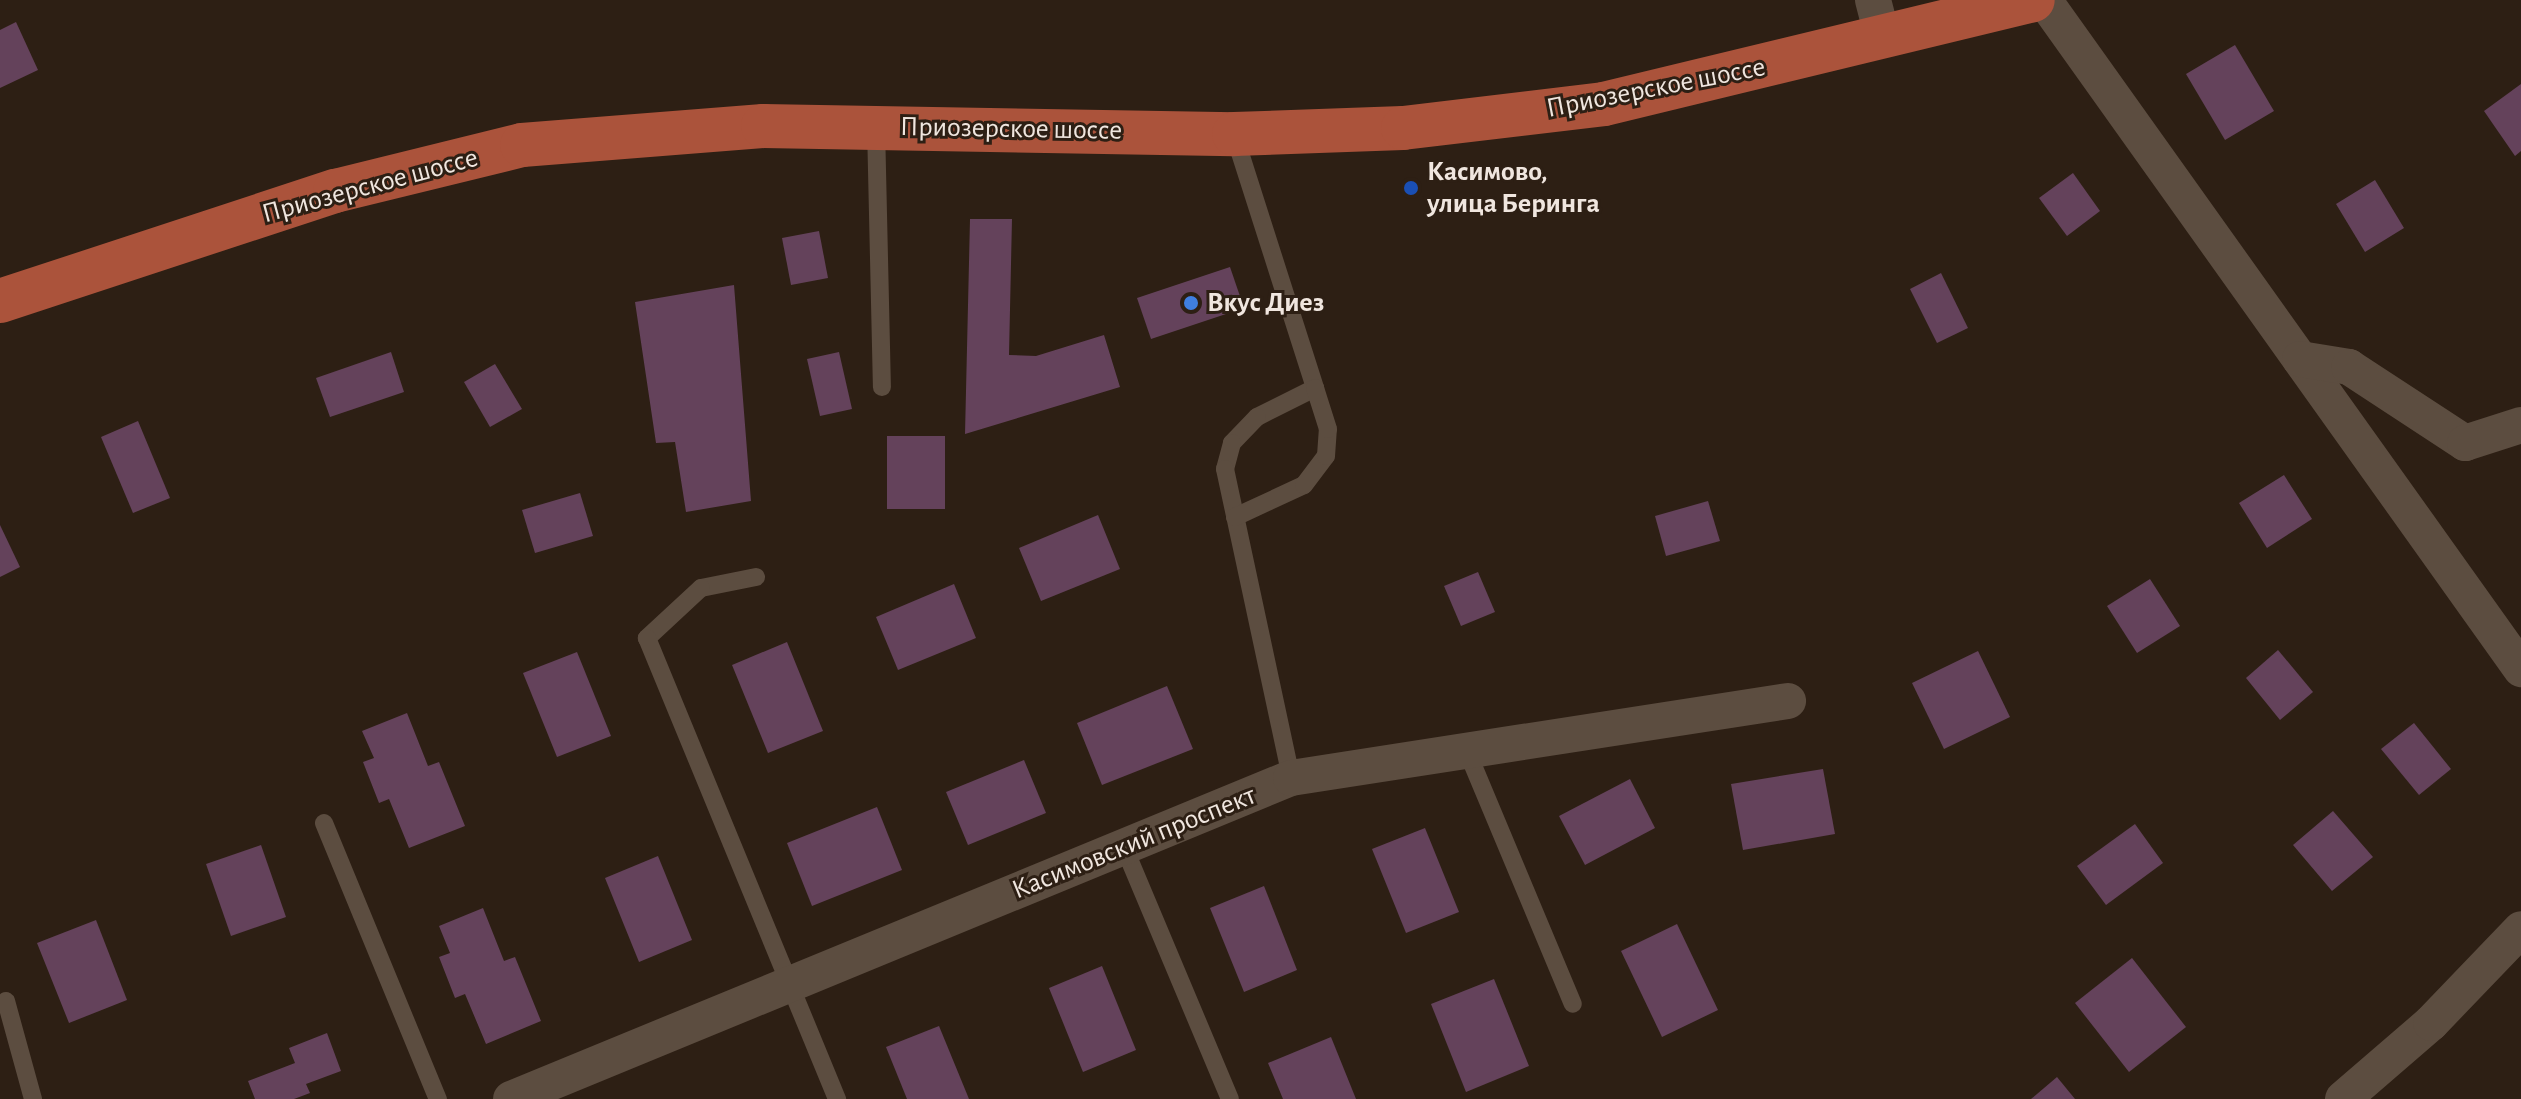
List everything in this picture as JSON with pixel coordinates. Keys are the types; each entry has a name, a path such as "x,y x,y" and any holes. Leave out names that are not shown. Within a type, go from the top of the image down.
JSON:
{"main road":[{"name":"Приозерское шоссе","path":"0,301 335,191 522,145 763,126 1234,134 1403,128 1604,104 1878,20 2033,0"}],"street":[{"path":"2044,0 2521,669"},
{"path":"2300,359 2349,367 2465,443 2521,425"},
{"name":"Касимовский проспект","path":"511,1099 1291,778 1788,701"},
{"path":"2343,1099 2431,1023 2521,929"}],"lane":[{"path":"876,126 882,387"},
{"path":"1234,134 1328,429 1326,456 1304,485 1235,517"},
{"path":"1291,778 1225,469 1232,443 1257,417 1315,388"},
{"path":"756,577 701,588 647,638 837,1099"},
{"path":"1467,751 1573,1004"},
{"path":"324,823 438,1099"},
{"path":"1124,847 1230,1099"},
{"path":"6,1001 33,1099"}],"building":[{"path":"16,22 38,70 0,88 0,30"},
{"path":"2235,45 2274,111 2225,140 2186,74"},
{"path":"2521,84 2521,151 2515,156 2484,111"},
{"path":"2073,173 2100,211 2067,236 2039,198"},
{"path":"2375,180 2404,228 2365,252 2336,204"},
{"path":"970,219 1012,219 1009,355 1036,356 1104,335 1120,387 965,434"},
{"path":"819,231 828,278 791,285 782,238"},
{"name":"Вкус Диез","path":"1230,267 1244,308 1151,339 1137,298"},
{"path":"1941,273 1968,328 1937,343 1910,289"},
{"path":"734,285 751,501 686,512 675,442 656,443 635,302"},
{"path":"391,352 404,392 330,417 316,378"},
{"path":"839,352 852,409 820,416 807,359"},
{"path":"495,364 522,409 490,427 464,382"},
{"path":"138,421 170,498 133,513 101,437"},
{"path":"887,436 945,436 945,509 887,509"},
{"path":"2284,475 2312,519 2267,548 2239,503"},
{"path":"580,493 593,536 535,553 522,510"},
{"path":"1708,501 1720,541 1666,556 1655,516"},
{"path":"1098,515 1120,569 1041,601 1019,548"},
{"path":"0,525 20,567 0,577"},
{"path":"1478,572 1495,612 1461,626 1444,586"},
{"path":"2150,579 2180,626 2137,653 2107,606"},
{"path":"954,584 976,638 898,670 876,617"},
{"path":"787,642 823,731 768,753 732,665"},
{"path":"2278,650 2313,692 2280,720 2246,678"},
{"path":"1978,651 2010,717 1944,749 1912,683"},
{"path":"577,652 611,736 557,757 523,673"},
{"path":"1167,686 1193,749 1102,785 1077,723"},
{"path":"407,713 428,766 439,762 465,826 409,848 389,799 379,803 363,762 374,758 362,731"},
{"path":"2414,723 2451,769 2419,795 2381,749"},
{"path":"1024,760 1046,813 968,845 946,792"},
{"path":"1823,769 1835,834 1743,850 1731,784"},
{"path":"1630,779 1655,828 1585,865 1559,816"},
{"path":"877,807 902,870 812,906 787,843"},
{"path":"2333,811 2373,857 2332,891 2293,845"},
{"path":"2135,824 2163,863 2106,905 2077,866"},
{"path":"1425,828 1459,912 1406,933 1372,849"},
{"path":"261,845 286,917 231,936 206,864"},
{"path":"658,856 692,940 639,962 605,878"},
{"path":"1264,886 1297,970 1244,992 1210,908"},
{"path":"483,908 504,961 515,957 541,1021 486,1044 465,994 455,998 439,957 450,953 439,926"},
{"path":"96,920 127,1000 69,1023 37,943"},
{"path":"1677,924 1718,1010 1662,1037 1621,951"},
{"path":"2132,958 2186,1027 2129,1072 2075,1003"},
{"path":"1102,966 1136,1050 1083,1072 1049,988"},
{"path":"1494,979 1529,1066 1466,1092 1431,1004"},
{"path":"939,1026 969,1099 907,1099 886,1047"},
{"path":"327,1033 341,1071 306,1084 310,1093 294,1099 255,1099 248,1081 295,1063 289,1048"},
{"path":"1331,1037 1356,1099 1283,1099 1268,1063"},
{"path":"2057,1077 2075,1099 2031,1099"}],"place":[{"name":"Касимово, улица Беринга","path":"1411,188"},
{"name":"Вкус Диез","path":"1191,303"}]}
